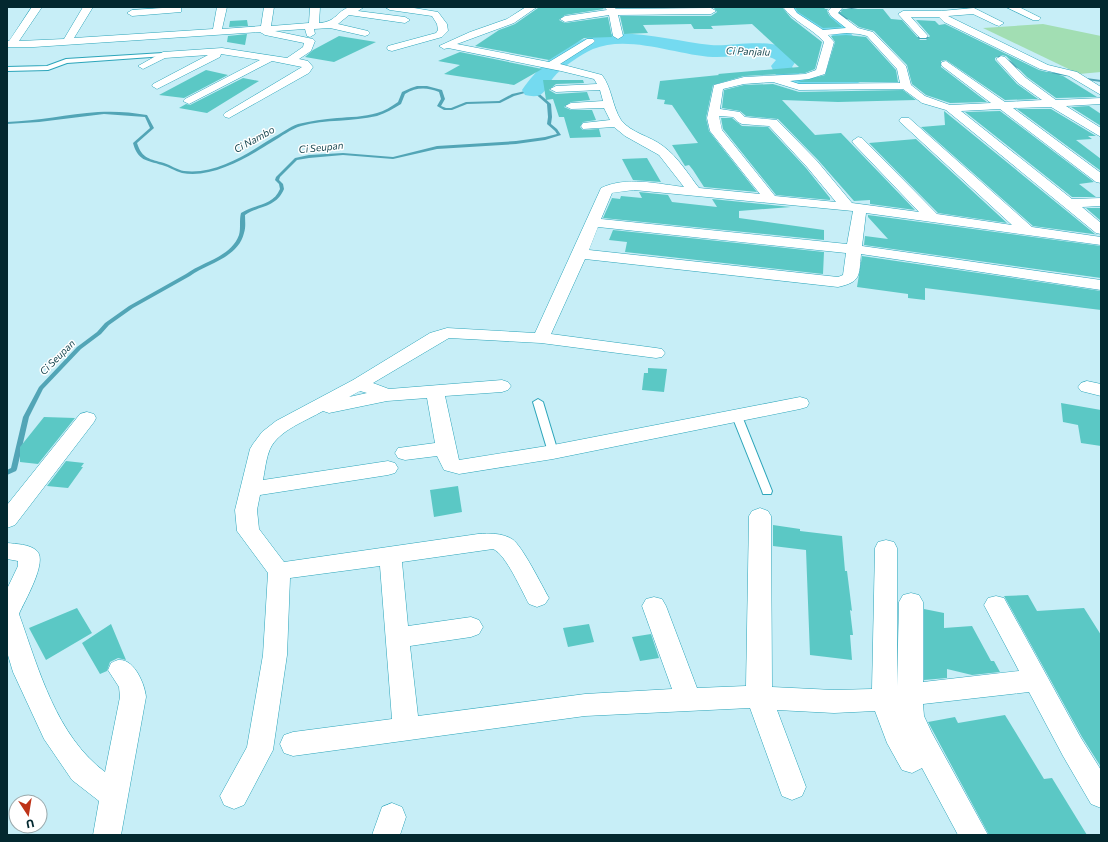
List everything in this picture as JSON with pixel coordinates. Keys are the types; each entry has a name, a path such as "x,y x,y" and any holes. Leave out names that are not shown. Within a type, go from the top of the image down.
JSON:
{"street":[{"path":"10,42 38,7"},
{"path":"67,42 88,7"},
{"path":"217,32 222,7"},
{"path":"269,7 265,32 310,42"},
{"path":"289,61 305,51 310,42 310,26 314,24 315,7"},
{"path":"331,25 347,12 359,7"},
{"path":"390,7 435,14 442,24 443,31 439,35 392,48"},
{"path":"434,49 476,33 496,28 523,14 532,7"},
{"path":"771,199 716,131 713,118 718,87 727,84 814,76 821,72 829,42 821,33 794,15 788,7"},
{"path":"838,7 833,12 834,14 853,31"},
{"path":"895,7 924,36"},
{"path":"1011,7 1036,18"},
{"path":"124,31 133,10 179,9 171,28"},
{"path":"903,14 941,14 970,9 999,23"},
{"path":"565,18 611,10 711,11"},
{"path":"611,10 618,36"},
{"path":"347,12 408,20"},
{"path":"941,14 947,20 1022,55 1044,67 1078,77 1101,92"},
{"path":"10,42 67,42 124,31 171,28 217,32 331,25 338,28 365,33"},
{"path":"821,33 865,31 870,34 902,68 905,75 906,86 916,97 923,101 950,108 1101,101"},
{"path":"554,65 590,41"},
{"path":"447,45 480,53 554,65 598,77 604,87 608,104 618,123 628,133 664,152 694,191"},
{"path":"143,66 163,55 222,51 289,61 304,64 308,67 305,71 229,115"},
{"path":"157,86 222,51"},
{"path":"188,101 271,58"},
{"path":"1001,59 1008,69 1055,104 1101,133"},
{"path":"946,64 1101,178"},
{"path":"777,79 800,87 906,86"},
{"path":"556,89 604,87"},
{"path":"571,106 608,104"},
{"path":"950,108 1101,230"},
{"path":"580,254 838,282 847,280 851,276 854,249 854,207 773,123 742,120 736,114 714,112"},
{"path":"905,121 1029,232"},
{"path":"587,126 618,123"},
{"path":"858,141 933,218"},
{"path":"541,338 580,254 606,191 612,188 634,186 854,207 1101,241"},
{"path":"1069,203 1101,202"},
{"path":"593,222 854,249 1101,284"},
{"path":"234,796 260,750 269,701 275,655 279,571 248,531 246,510 260,449 269,436 306,411 359,384 436,336 447,333 541,338 656,353"},
{"path":"359,384 387,395"},
{"path":"306,411 387,395 435,390 502,386"},
{"path":"435,390 445,448 451,465 459,467 553,452 800,404"},
{"path":"7,520 87,418"},
{"path":"405,453 445,448"},
{"path":"250,489 388,468"},
{"path":"760,516 759,697 792,787"},
{"path":"279,571 478,542 494,541 505,545 515,559 537,598"},
{"path":"886,548 884,665 885,700 889,717 896,735 912,761"},
{"path":"7,552 22,553 29,557 29,566 7,614 26,672 53,731 82,771 115,796"},
{"path":"390,556 406,730"},
{"path":"911,602 911,716 922,741 974,835"},
{"path":"996,605 1036,680 1101,794"},
{"path":"654,606 688,699"},
{"path":"397,638 471,628"},
{"path":"107,835 133,697 133,690 130,681 120,670"},
{"path":"294,744 585,705 688,699 759,697 803,701 885,700 910,695 1036,680"}],"lane":[{"path":"7,70 48,68 66,61 163,55"},
{"path":"538,402 553,452"},
{"path":"737,416 767,491"}],"green space":[{"path":"1043,24 1101,36 1101,72 1079,74 983,28"}],"building":[{"path":"602,7 604,9 565,15 559,20 565,23 608,17 612,37 584,38 549,60 475,46 499,30 515,24 538,8"},
{"path":"782,7 791,18 822,42 815,69 805,73 744,76 713,85 706,118 709,131 757,192 704,187 689,165 685,166 672,145 698,143 672,105 664,104 665,100 657,99 660,81 799,67 752,24 711,26 713,29 694,29 691,24 643,25 648,33 624,34 620,16 711,16 717,12 714,8"},
{"path":"795,7 827,7 824,9 828,9 827,11 830,17 842,27 823,28 798,12"},
{"path":"843,9 883,9 891,19 902,20 920,40 926,40 930,36 916,20 935,21 939,25 945,24 1039,70 1063,76 1097,97 1056,98 1027,77 1006,56 1001,55 995,58 995,60 1017,84 1038,99 1005,100 946,60 941,61 941,67 987,102 950,103 926,95 912,84 907,65 874,31 859,27 840,13"},
{"path":"247,20 248,26 229,27 230,21"},
{"path":"247,34 245,45 227,42 228,36"},
{"path":"846,35 866,37 896,70 898,82 797,82 825,75 835,42 831,36"},
{"path":"339,36 376,42 334,62 305,57 313,50"},
{"path":"460,52 542,69 514,85 444,74 460,65 438,61"},
{"path":"206,70 228,75 184,98 159,95"},
{"path":"243,78 259,81 207,113 179,108 186,104 190,105"},
{"path":"543,80 583,80 584,83 556,84 549,90 556,94 587,92 590,100 571,102 564,107 571,110 592,110 596,120 583,122 580,127 583,130 599,129 601,137 570,138 564,117 559,117 553,99 546,100"},
{"path":"773,84 799,92 903,90 916,100 838,102 782,100 815,135 841,133 915,210 870,204 870,200 854,201 818,160 778,119 746,116 740,111 722,108 724,90 744,85"},
{"path":"1089,106 1101,114 1101,126 1071,107"},
{"path":"1017,109 1051,109 1096,136 1088,136 1092,139 1076,140 1101,159 1101,171"},
{"path":"944,111 1095,234 1100,235 1033,226 921,127 945,125"},
{"path":"1000,111 1094,182 1079,184 1096,197 1072,197 965,112"},
{"path":"721,118 732,118 742,126 768,127 806,168 830,200 776,195 723,129"},
{"path":"916,139 1007,223 938,213 869,143"},
{"path":"647,158 661,182 633,180 622,159"},
{"path":"639,192 668,195 672,202 717,207 712,199 791,207 739,211 739,218 824,230 824,240 603,218 612,198 620,199 621,196 642,198"},
{"path":"1086,208 1101,208 1101,221"},
{"path":"868,215 1101,246 1101,278 864,245 865,236 888,239 868,217"},
{"path":"613,230 824,252 823,274 625,252 627,242 609,240"},
{"path":"862,256 1101,291 1101,310 925,288 925,300 908,298 908,294 857,287"},
{"path":"648,368 667,369 664,392 642,390 644,373 648,373"},
{"path":"1061,403 1101,410 1101,446 1081,443 1078,425 1063,422"},
{"path":"44,417 75,418 38,464 20,462 20,447"},
{"path":"66,461 84,463 81,467 83,467 68,488 47,486"},
{"path":"458,486 462,512 434,517 430,490"},
{"path":"773,525 800,529 800,531 842,536 845,571 847,571 852,611 850,610 853,635 850,635 852,660 810,655 806,550 773,546"},
{"path":"1028,595 1037,611 1084,608 1101,635 1101,767 1082,737 1004,596"},
{"path":"77,608 92,633 46,660 29,628"},
{"path":"924,609 944,613 944,628 972,626 991,661 994,661 1000,672 972,675 947,669 947,678 924,680"},
{"path":"111,624 126,660 118,658 110,662 107,671 100,674 82,643"},
{"path":"589,624 594,642 568,647 563,628"},
{"path":"651,634 659,658 640,661 632,637"},
{"path":"1005,715 1044,779 1052,778 1087,835 989,835 928,722 955,717 958,723"}],"waterway":[{"name":"Ci Panjalu","path":"533,90 548,71 586,45 616,39 649,41 713,51 754,49 771,50 788,58 787,61 781,66 787,75 797,80 810,83 837,83 857,76 860,68 845,36 833,26 799,7"},
{"path":"854,19 846,18 836,11 863,7"},
{"path":"912,38 935,38"},
{"path":"992,53 1024,70"},
{"path":"1047,73 1069,75"},
{"path":"1080,78 1101,81"},
{"name":"Ci Seupan","path":"7,123 39,121 97,113 118,113 146,116 152,128 135,143 139,153 145,159 167,165 184,172 197,172 221,167 243,157 300,125 326,120 376,115 400,103 403,93 407,90 422,87 441,91 443,99 439,106 445,109 452,109 466,103 500,102 513,95 533,90 549,104 549,124 559,135 545,139 516,143 437,148 393,158 356,154 336,154 316,155 296,159 278,177 277,180 281,184 282,189 276,198 272,202 243,214 242,233 239,242 234,249 220,258 203,265 131,307 107,324 99,333 79,348 41,388 26,417 14,469 7,473"}],"water label":[{"name":"Ci Nambo","path":"254,139"}]}
